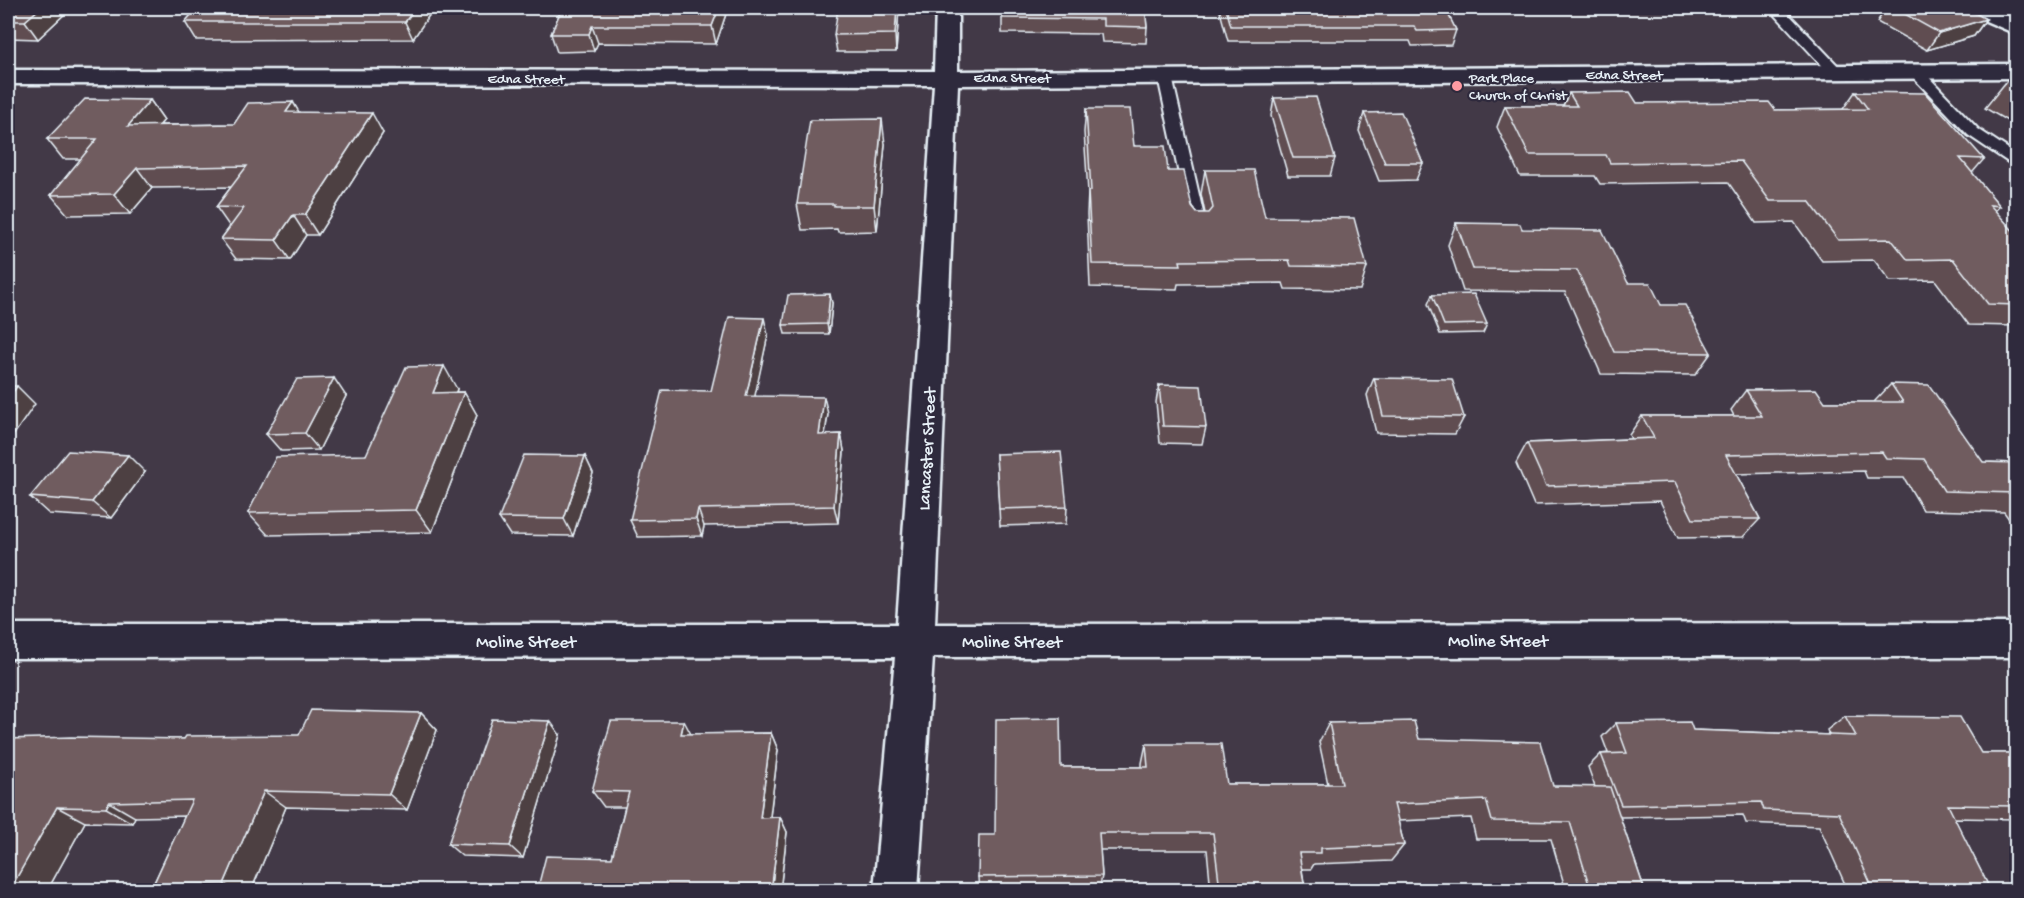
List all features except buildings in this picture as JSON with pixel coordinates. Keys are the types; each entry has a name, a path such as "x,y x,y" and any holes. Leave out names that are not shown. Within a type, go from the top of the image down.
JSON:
{"street":[{"name":"Lancaster Street","path":"896,891 915,641 946,78 947,8"},
{"path":"1975,8 2016,27"},
{"name":"Edna Street","path":"8,77 946,78 2016,71"},
{"name":"Moline Street","path":"8,641 2016,640"}],"lane":[{"path":"1776,8 1836,72"},
{"path":"1916,72 1973,132 2016,160"},
{"path":"1166,76 1199,230"}],"place":[{"name":"Park Place Church of Christ","path":"1457,86"}]}
